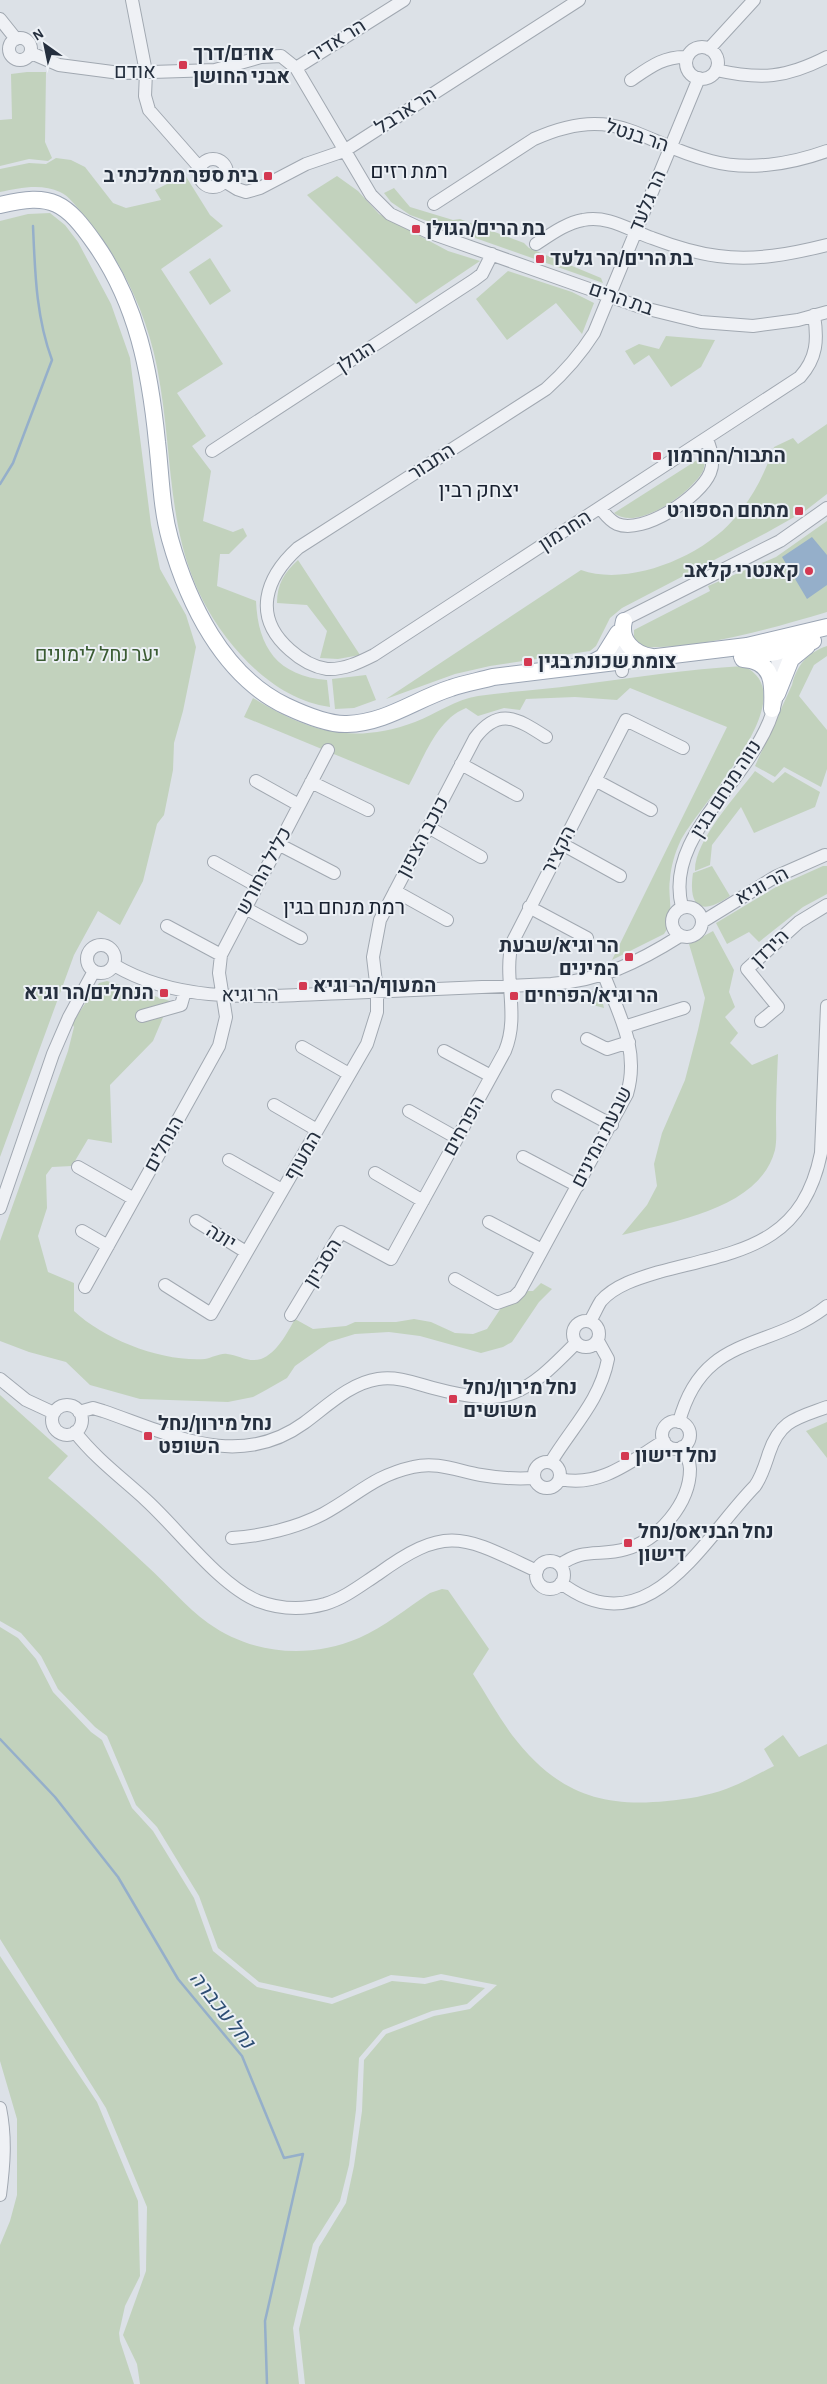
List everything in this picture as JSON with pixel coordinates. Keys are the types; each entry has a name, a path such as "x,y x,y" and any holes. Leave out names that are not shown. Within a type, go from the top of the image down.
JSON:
{"main road":[{"path":"0,205 30,198 45,199 57,203 85,229 110,264 133,314 144,353 153,406 163,508 180,571 203,622 239,671 258,690 273,700 307,715 346,725 397,713 451,688 515,673 585,666 621,667 660,657 774,647 827,638"},
{"path":"585,666 603,657 621,627"},
{"path":"621,627 628,645 640,653 660,657"},
{"path":"451,688 621,667 731,658 774,647 827,627"},
{"path":"774,702 786,668 797,653 827,638"},
{"path":"731,658 756,662 768,671 773,685 774,702"}],"street":[{"path":"132,0 146,72 145,96 149,110 200,168"},
{"name":"הר אדיר","path":"296,68 404,0"},
{"name":"הר ארבל","path":"224,181 246,192 260,188 306,164 344,151 579,0"},
{"path":"709,49 754,0"},
{"path":"0,19 16,39 27,40 31,46 31,53 26,59 19,61 5,59 9,48 16,39"},
{"path":"698,48 709,49 718,60 716,70 710,77 699,78 690,73 686,63 687,57 698,48"},
{"name":"אודם","path":"31,53 59,65 93,71 215,70 271,55 281,56 296,68"},
{"path":"631,80 663,60 673,56 687,57"},
{"path":"716,70 764,77 794,72 827,57"},
{"name":"בת הרים","path":"296,68 371,195 390,214 428,232 677,317 726,325 753,326 821,314"},
{"name":"הר גלעד","path":"608,295 699,78"},
{"name":"הר בנטל","path":"434,204 517,148 564,127 581,124 612,124 711,162 742,166 775,164 827,152"},
{"path":"219,160 226,170 224,181 216,186 204,184 200,176 200,168 206,161 219,160"},
{"path":"536,244 559,230 581,220 605,220 683,248 738,258 780,256 827,245"},
{"name":"הגולן","path":"212,451 474,280 482,274 492,254"},
{"name":"התבור","path":"272,628 268,617 267,595 277,570 285,560 298,548 546,389 563,374 583,350 594,333 608,295"},
{"name":"החרמון","path":"272,628 288,648 300,659 328,669 353,665 374,655 800,377 813,359 821,314"},
{"path":"600,508 616,524 626,526 639,525 671,510 700,487 710,473 712,454 707,439"},
{"path":"621,667 621,627 636,612 780,541 827,508"},
{"name":"נווה מנחם בגין","path":"682,907 679,884 685,854 700,826 754,752 774,702 779,680 774,647"},
{"name":"כוכב הצפון","path":"377,992 373,946 380,920 475,738 483,727 492,721 510,718 523,722 546,737"},
{"name":"הקציר","path":"512,986 510,951 529,907 626,720 683,748"},
{"name":"כליל החורש","path":"224,996 219,973 220,955 328,750"},
{"path":"461,764 517,795"},
{"path":"595,780 651,810"},
{"path":"256,781 299,805"},
{"path":"311,782 368,810"},
{"path":"428,827 481,857"},
{"path":"278,844 334,873"},
{"path":"562,844 620,876"},
{"name":"הר וגיא","path":"702,922 770,879 826,854"},
{"path":"214,862 256,886"},
{"path":"395,891 447,920"},
{"name":"הירדן","path":"761,1021 778,1007 747,969 799,922 827,905"},
{"path":"529,907 588,938"},
{"path":"682,907 694,908 701,916 702,922 696,934 686,937 680,936 674,930 671,920 676,911 682,907"},
{"path":"245,908 301,938"},
{"path":"166,926 220,955"},
{"name":"הר וגיא","path":"114,965 141,978 185,991 224,996 561,984 604,975 637,962 680,936"},
{"path":"102,944 110,948 115,956 114,965 107,971 94,971 87,959 90,950 102,944"},
{"path":"0,1208 53,1054 69,1016 94,971"},
{"name":"שבעת המינים","path":"455,1279 497,1302 514,1297 520,1291 612,1125 627,1094 632,1079 633,1066 629,1042 604,975"},
{"name":"הפרחים","path":"391,1259 510,1038 513,1024 512,986"},
{"path":"142,1016 181,1005 185,991"},
{"name":"המעוף","path":"164,1285 211,1314 373,1029 377,1012 377,992"},
{"name":"הנחלים","path":"85,1287 219,1046 226,1017 224,996"},
{"path":"590,1321 602,1301 620,1287 644,1276 755,1245 782,1228 803,1204 817,1174 821,1154 827,1006"},
{"path":"624,1028 684,1008"},
{"path":"587,1039 607,1049 629,1042"},
{"path":"302,1047 349,1074"},
{"path":"444,1051 491,1076"},
{"path":"558,1096 612,1125"},
{"path":"274,1105 317,1130"},
{"path":"409,1111 457,1138"},
{"path":"523,1157 578,1186"},
{"path":"229,1160 282,1190"},
{"path":"78,1167 134,1199"},
{"path":"375,1173 423,1201"},
{"name":"יונה","path":"196,1221 246,1252"},
{"path":"489,1222 542,1250"},
{"path":"82,1231 108,1246"},
{"name":"הסביון","path":"292,1315 341,1232 391,1259"},
{"path":"679,1422 686,1400 716,1359 740,1347 791,1328 815,1316 827,1306"},
{"path":"551,1462 559,1469 560,1478 556,1485 548,1488 537,1484 534,1478 534,1471 539,1464 551,1462 589,1409 598,1392 608,1359 598,1341 598,1328 590,1321 582,1322 575,1327 573,1335 576,1343 586,1348 593,1346 598,1341"},
{"path":"79,1412 81,1423 75,1432 67,1435 57,1432 52,1421 54,1413 62,1406 67,1405 79,1412 93,1408 205,1445 219,1447 253,1445 284,1436 350,1390 372,1380 390,1378 405,1380 472,1397 506,1394 540,1379 576,1343"},
{"path":"0,1379 26,1400 54,1413"},
{"path":"561,1583 574,1593 596,1602 627,1602 655,1592 681,1570 755,1486 761,1478 774,1440 784,1426 798,1417 827,1407"},
{"path":"679,1422 686,1425 690,1432 689,1440 682,1447 671,1448 664,1442 662,1434 667,1425 679,1422"},
{"path":"75,1432 86,1447 146,1500 229,1583 243,1593 275,1606 310,1607 334,1601 359,1587 409,1552 424,1545 449,1540 484,1546 537,1571"},
{"path":"560,1478 579,1482 601,1477 664,1442"},
{"path":"560,1565 581,1554 610,1553 628,1549 644,1541 661,1528 674,1513 688,1482 690,1467 682,1447"},
{"path":"232,1538 262,1535 308,1520 338,1505 372,1481 416,1466 438,1465 483,1476 534,1478"},
{"path":"548,1561 560,1565 564,1573 561,1583 555,1588 544,1587 537,1580 537,1571 542,1564 548,1561"},
{"path":"0,2108 5,2134 0,2195"}],"green space":[{"path":"46,72 45,142 52,158 48,161 29,159 0,166 0,120 12,119 11,74"},
{"path":"56,158 71,160 85,167 113,203 126,208 161,200 155,190 185,175 210,215 223,226 161,269 223,364 177,393 206,436 192,446 211,471 203,521 233,532 243,528 247,536 229,554 220,554 217,586 256,601 261,633 266,646 284,666 296,673 327,680 330,707 292,695 270,682 250,664 215,621 197,587 184,553 176,518 157,367 146,325 129,285 119,265 95,229 66,196 53,189 38,187 0,192 0,169 29,163 46,164"},
{"path":"337,176 358,191 379,214 448,251 480,261 416,304 307,195"},
{"path":"394,188 410,207 453,220 460,219 524,243 529,248 601,278 603,283 410,215 391,202 384,193"},
{"name":"יער נחל לימונים","path":"50,213 65,225 78,242 111,304 130,358 151,525 160,569 186,615 196,647 183,711 174,743 173,770 164,815 157,824 143,881 120,925 98,911 74,955 0,1157 0,221 28,214"},
{"path":"210,258 231,291 210,305 189,272"},
{"path":"508,271 572,292 594,303 582,334 556,303 507,340 476,299"},
{"path":"666,336 715,340 701,367 671,387 649,355 634,365 625,351 639,344 659,349"},
{"path":"827,424 827,494 805,511 766,533 622,608 610,618 596,646 590,651 490,666 455,674 386,699 581,570 600,574 620,575 641,571 683,557 702,546 733,520 752,495 762,477 774,447 793,438 798,444"},
{"path":"705,455 703,471 697,480 676,499 649,514 636,518 624,518 614,513"},
{"path":"827,521 827,612 736,637 689,645 643,647 634,639 634,630 710,591 708,586 776,557"},
{"path":"298,560 360,655 338,659 320,658 327,631 307,605 277,603 278,590 282,579"},
{"path":"827,646 827,656 814,665 799,696 827,730 827,769 821,787 784,767 775,777 755,766 800,666 808,656"},
{"path":"743,666 760,680 763,701 757,725 743,751 680,842 669,886 670,921 668,928 664,934 612,960 727,727 630,688 617,700 575,697 526,699 520,710 504,708 478,716 466,708 447,721 439,731 409,785 244,717 253,698 273,710 312,727 331,731 371,733 415,722 454,703 478,696 565,687 681,671"},
{"path":"366,675 376,700 354,708 335,709 332,679"},
{"path":"755,771 773,783 785,772 820,792 815,807 754,833 741,807 712,845 710,865 695,871 701,846 728,805"},
{"path":"712,866 730,896 711,906 704,907 695,901 692,885 693,873"},
{"path":"823,866 827,866 827,894 803,907 759,942 749,932 727,944 716,923 776,887"},
{"path":"713,931 734,970 729,992 735,1007 725,1017 738,1033 730,1043 752,1065 778,1054 775,1150 766,1170 752,1186 733,1199 688,1218 622,1235 647,1205 657,1186 654,1164 662,1133 685,1080 705,998 689,944"},
{"path":"107,981 170,1001 153,1041 110,1085 112,1143 88,1139 72,1166 52,1167 46,1175 47,1208 38,1236 48,1272 74,1283 74,1311 87,1322 118,1340 153,1353 188,1359 205,1359 227,1354 257,1360 267,1356 277,1347 295,1319 313,1329 346,1326 355,1322 396,1322 414,1319 431,1322 455,1333 473,1334 487,1329 501,1308 528,1291 533,1291 541,1283 552,1289 539,1302 512,1342 503,1347 481,1353 420,1336 389,1332 355,1334 329,1342 295,1366 287,1378 253,1397 228,1402 140,1399 90,1385 66,1362 29,1352 0,1341 0,1241 68,1051 74,1027 72,1023 99,983"},
{"path":"595,991 601,995 604,1008 551,994"},
{"path":"0,1395 68,1456 48,1478 111,1532 184,1603 200,1617 225,1634 262,1647 301,1651 321,1649 359,1638 395,1617 430,1593 442,1589 448,1590 489,1649 473,1674 502,1720 528,1754 545,1770 580,1792 620,1802 667,1801 697,1797 732,1787 774,1766 764,1749 783,1735 799,1757 827,1744 827,2384 305,2384 299,2329 319,2247 346,2203 354,2166 362,2111 364,2060 386,2034 434,2016 470,2009 497,1985 441,1974 424,1978 391,1975 332,1998 259,1982 218,1948 199,1896 157,1827 136,1805 107,1736 95,1727 58,1689 41,1656 21,1633 0,1621"},
{"path":"827,1422 827,1458 806,1431"},
{"path":"0,1627 18,1638 36,1659 53,1692 91,1732 102,1740 132,1808 153,1831 194,1898 213,1951 257,1987 332,2004 392,1981 425,1984 441,1980 485,1988 467,2004 432,2011 383,2030 359,2058 356,2110 349,2165 340,2201 313,2244 293,2328 299,2384 140,2384 137,2364 123,2335 146,2271 147,2207 106,2108 0,1939"},
{"path":"0,1956 97,2102 138,2201 140,2276 125,2306 119,2333 134,2384 0,2384 0,2245 10,2221 17,2195 17,2119 0,2061"}],"water":[{"name":"קאנטרי קלאב","path":"812,537 827,555 827,585 807,599 782,557"}],"waterway":[{"path":"0,484 13,463 52,360 39,311 33,226"},
{"name":"נחל עכברה","path":"0,1739 55,1797 118,1877 178,1979 242,2056 284,2158 303,2154 265,2321 267,2384"}],"place":[{"name":"אודם/דרך אבני החושן","path":"183,65"},
{"name":"בית ספר ממלכתי ב","path":"268,176"},
{"name":"בת הרים/הגולן","path":"416,229"},
{"name":"בת הרים/הר גלעד","path":"540,259"},
{"name":"התבור/החרמון","path":"657,456"},
{"name":"מתחם הספורט","path":"799,511"},
{"name":"קאנטרי קלאב","path":"809,571"},
{"name":"צומת שכונת בגין","path":"528,662"},
{"name":"הר וגיא/שבעת המינים","path":"629,957"},
{"name":"המעוף/הר וגיא","path":"303,986"},
{"name":"הנחלים/הר וגיא","path":"164,993"},
{"name":"הר וגיא/הפרחים","path":"514,996"},
{"name":"נחל מירון/נחל משושים","path":"453,1399"},
{"name":"נחל מירון/נחל השופט","path":"148,1436"},
{"name":"נחל דישון","path":"625,1456"},
{"name":"נחל הבניאס/נחל דישון","path":"628,1543"}],"district":[{"name":"רמת רזים","path":"409,171"},
{"name":"יצחק רבין","path":"479,490"},
{"name":"רמת מנחם בגין","path":"344,907"}]}
